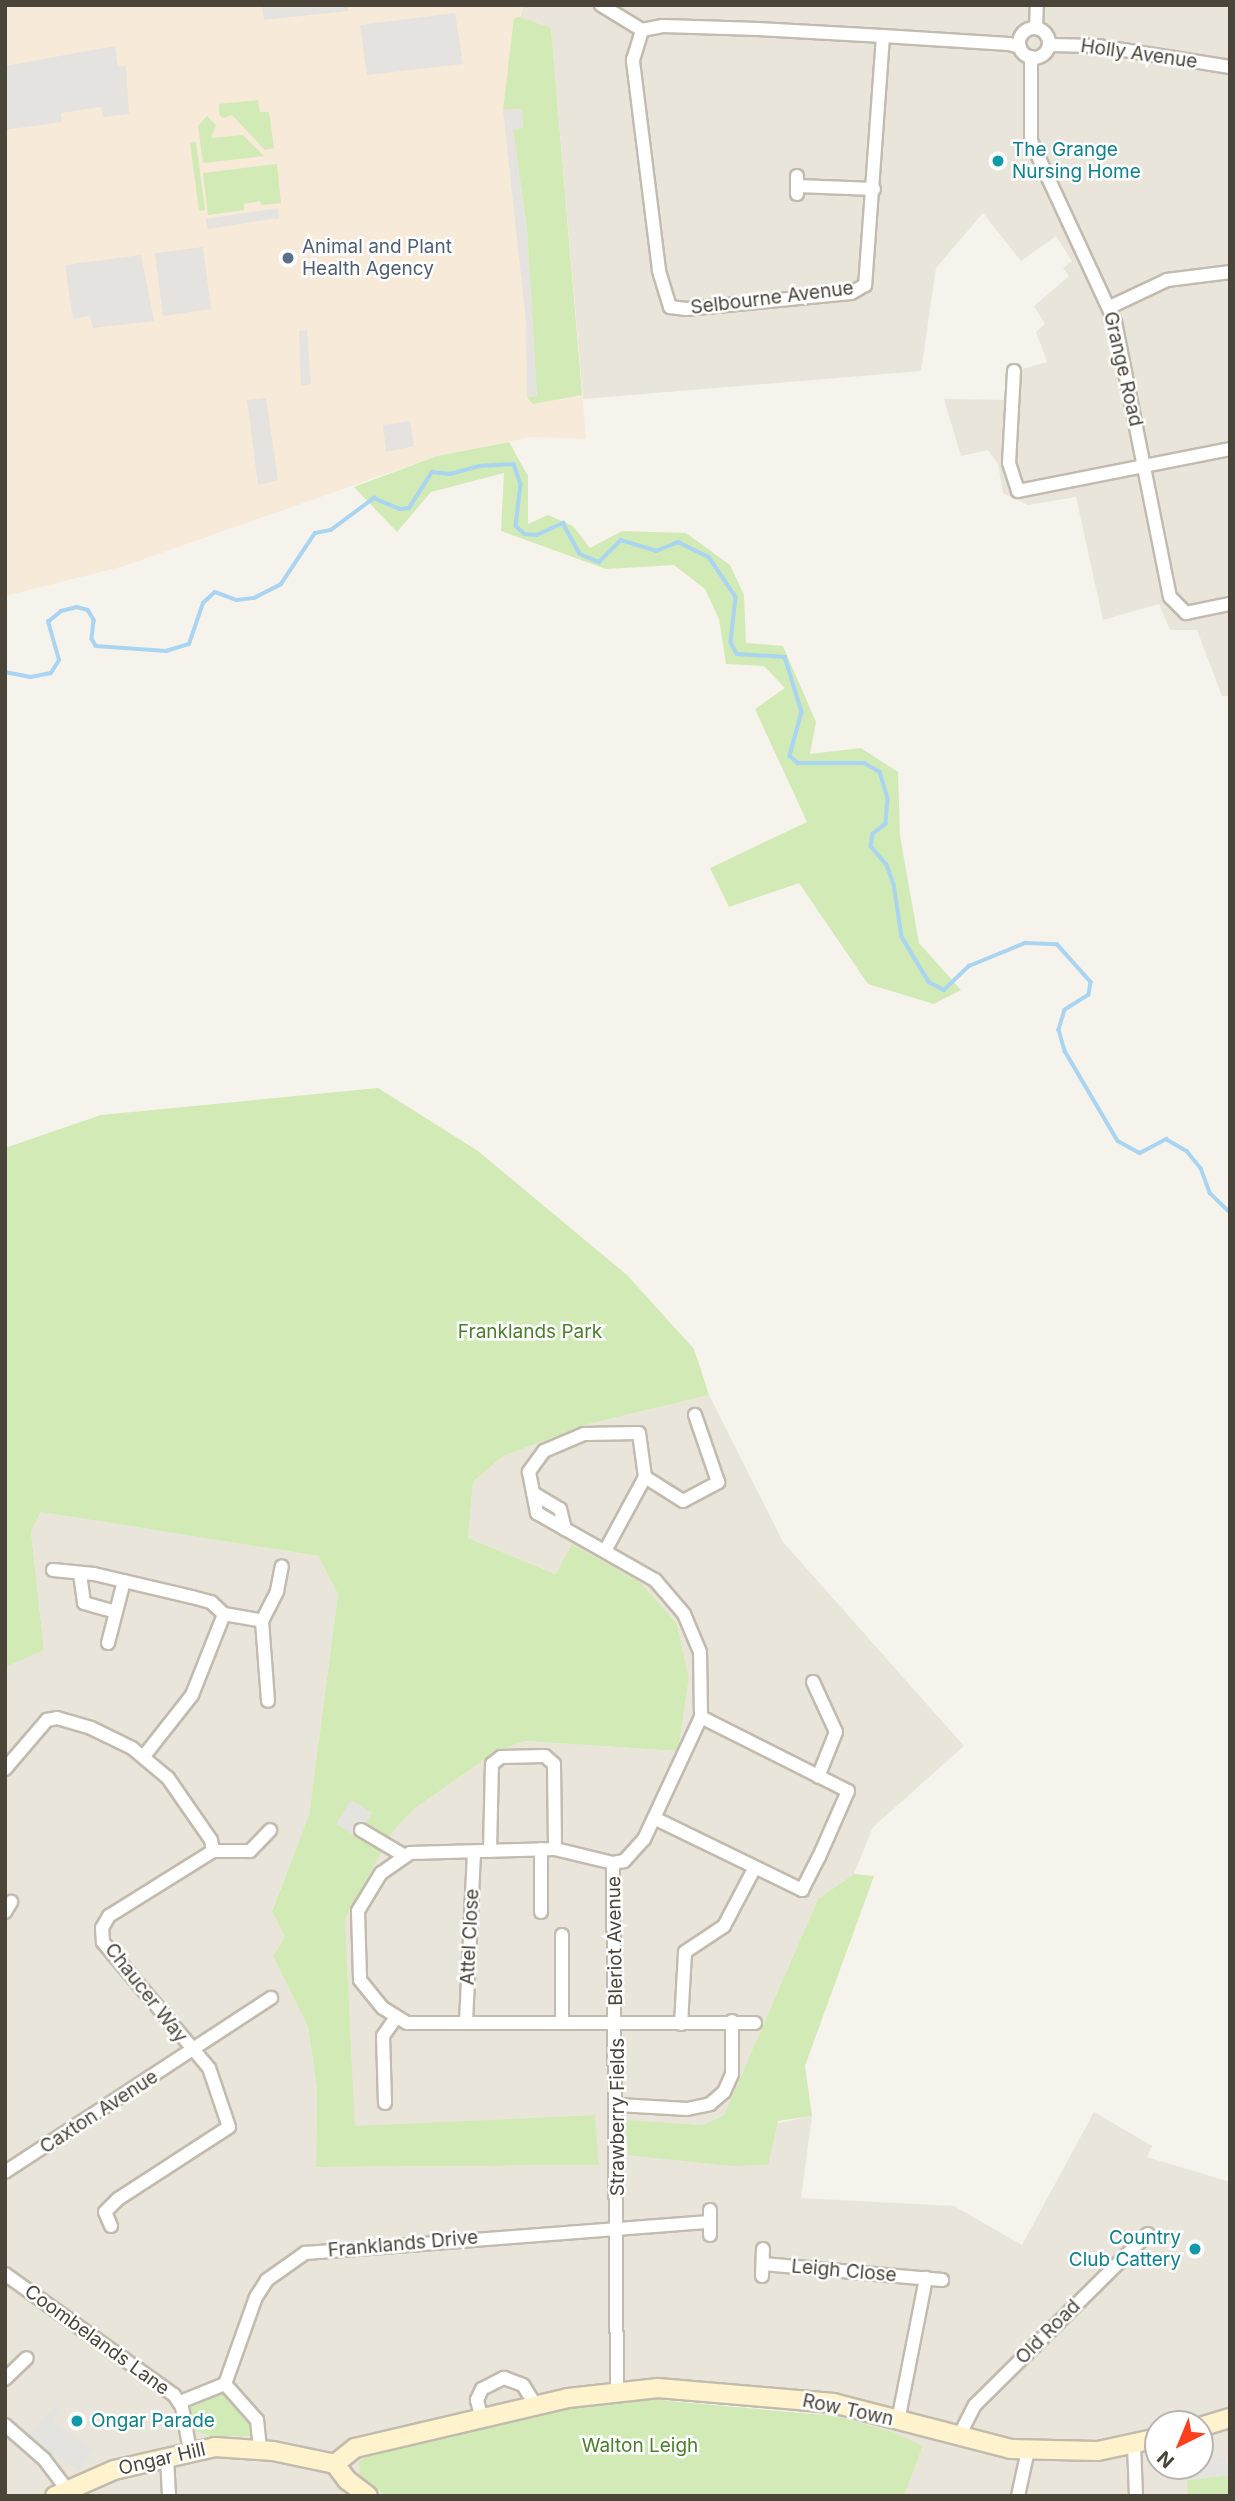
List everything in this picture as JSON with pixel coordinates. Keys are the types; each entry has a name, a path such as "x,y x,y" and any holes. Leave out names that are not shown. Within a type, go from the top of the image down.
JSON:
{"street":[{"path":"601,5 642,30 677,26 883,36 1020,47 1031,57 1045,54 1049,45 1048,36 1036,28"},
{"path":"1036,28 1037,5"},
{"path":"1020,47 1023,33 1036,28"},
{"name":"Selbourne Avenue","path":"642,30 633,60 659,270 670,307 686,309 860,290 868,280 883,36"},
{"name":"Holly Avenue","path":"1049,45 1099,46 1230,67"},
{"name":"Grange Road","path":"1031,57 1031,141 1110,307 1170,597 1178,609 1188,613 1230,604"},
{"path":"797,185 874,189"},
{"path":"1110,307 1167,280 1230,272"},
{"path":"1014,370 1009,463 1018,491 1230,449"},
{"path":"645,1477 683,1501 718,1482 695,1415"},
{"path":"384,2103 383,2036 395,2019 360,1980 358,1911 381,1873 405,1856 490,1851 555,1849 613,1863 624,1861 654,1818 701,1717 700,1652 684,1614 655,1580 537,1513 529,1472 544,1451 584,1434 639,1433 645,1477 605,1551"},
{"path":"268,1701 262,1621 277,1591 282,1566"},
{"path":"53,1570 124,1581 211,1602 224,1614 262,1621"},
{"path":"80,1574 83,1603 116,1612"},
{"path":"108,1643 124,1581"},
{"path":"144,1756 192,1695 224,1614"},
{"path":"813,1682 836,1732 817,1777"},
{"path":"654,1818 754,1870 802,1890 848,1791 701,1717"},
{"path":"5,1769 47,1720 57,1718 90,1728 144,1756 195,1814 213,1851 250,1851 270,1830"},
{"path":"490,1851 491,1768 501,1757 545,1756 554,1764 555,1849"},
{"path":"361,1830 405,1856"},
{"path":"541,1849 541,1912"},
{"name":"Chaucer Way","path":"111,2226 105,2213 118,2199 229,2127 209,2068 191,2050 103,1942 102,1928 109,1916 213,1851"},
{"name":"Attel Close","path":"466,2022 474,1853"},
{"name":"Bleriot Avenue","path":"613,1863 617,2020"},
{"path":"681,2024 685,1952 724,1926 754,1870"},
{"path":"562,1935 562,2022"},
{"name":"Chaucer Way","path":"191,2050 271,1998"},
{"name":"Strawberry Fields","path":"395,2019 407,2023 617,2020 619,2228"},
{"path":"617,2020 681,2024 732,2021 754,2023"},
{"path":"618,2105 687,2109 710,2104 724,2092 732,2074 732,2021"},
{"name":"Caxton Avenue","path":"5,2172 191,2050"},
{"name":"Franklands Drive","path":"225,2384 256,2297 267,2280 305,2253 710,2222"},
{"path":"617,2392 619,2228"},
{"name":"Old Road","path":"958,2438 975,2405 1149,2234"},
{"name":"Leigh Close","path":"763,2249 763,2270 942,2280"},
{"name":"Coombelands Lane","path":"5,2274 159,2382 180,2402 190,2451"},
{"name":"Leigh Close","path":"898,2421 926,2278"},
{"path":"5,2379 27,2358"},
{"path":"482,2419 477,2400 482,2389 504,2378 523,2385 536,2406"},
{"path":"180,2402 225,2384 257,2420 267,2450"},
{"name":"Row Town","path":"335,2464 347,2451 536,2406 617,2392 694,2389 833,2403 958,2438 1028,2450 1098,2451 1144,2442"},
{"path":"5,2425 44,2459 61,2493"},
{"path":"1134,2444 1136,2496"},
{"name":"Ongar Hill","path":"61,2493 114,2470 215,2447 267,2450 335,2464"},
{"path":"1018,2496 1028,2450"},
{"path":"167,2457 169,2496"},
{"path":"335,2464 347,2480 368,2496"}],"shaded area":[{"name":"Animal and Plant Health Agency","path":"5,5 524,5 520,17 551,28 586,439 531,437 437,456 124,566 5,596"},
{"path":"262,5 348,5 348,11 264,20"},
{"path":"524,5 1230,5 1230,696 1222,696 1197,630 1170,630 1159,604 1103,620 1076,497 1028,505 1003,493 998,464 988,450 961,456 944,399 1009,400 1019,370 1047,362 1036,332 1045,324 1034,306 1069,276 1063,268 1072,261 1056,236 1021,261 983,213 936,268 921,371 583,399 551,28 520,17"},
{"path":"455,13 463,64 367,75 360,25"},
{"path":"115,46 118,67 126,66 129,114 103,117 101,107 61,113 62,122 5,130 5,66"},
{"path":"522,109 523,128 513,130 527,230 537,396 527,397 526,322 503,110"},
{"path":"278,208 279,218 207,229 206,219"},
{"path":"203,247 211,309 163,316 155,253"},
{"path":"141,255 154,321 93,328 90,316 73,319 65,265"},
{"path":"307,330 311,384 301,386 299,331"},
{"path":"266,398 278,480 258,485 247,400"},
{"path":"410,421 414,446 386,452 383,425"},
{"path":"709,1395 783,1542 964,1746 873,1827 854,1874 818,1899 724,2115 703,2125 626,2121 628,2155 812,2116 801,2198 954,2206 1022,2245 1094,2112 1152,2146 1147,2157 1230,2182 1230,2496 904,2496 923,2446 835,2416 682,2400 548,2409 370,2454 370,2486 386,2496 5,2496 5,1667 44,1649 31,1531 41,1512 318,1556 338,1594 309,1817 272,1910 285,1937 273,1956 308,2027 317,2089 316,2167 599,2165 594,2115 355,2127 345,1919 392,1831 414,1809 495,1752 524,1741 678,1751 689,1678 677,1624 641,1583 573,1545 557,1574 468,1538 473,1482 503,1456 589,1424"},
{"path":"351,1800 372,1813 357,1837 336,1824"},
{"path":"56,2406 61,2410 52,2421 93,2449 79,2470 25,2438"},
{"path":"1226,2457 1230,2475 1214,2477 1214,2460"}],"green space":[{"path":"520,17 551,28 582,395 533,404 527,397 537,396 527,230 513,129 523,128 521,109 503,110 514,18"},
{"path":"258,100 260,112 269,112 274,148 265,150 232,115 223,118 219,114 219,104"},
{"path":"207,116 216,125 211,138 243,135 264,156 203,163 198,126"},
{"path":"196,142 205,210 199,211 190,143"},
{"path":"277,164 281,203 261,205 260,201 244,204 244,210 208,215 203,173"},
{"path":"509,442 528,476 528,524 548,515 573,526 590,548 622,531 686,533 730,565 744,595 746,643 783,646 816,722 810,754 861,748 898,772 900,836 919,943 961,990 934,1004 868,984 799,883 729,907 710,868 807,822 755,709 785,688 764,666 726,664 719,619 705,589 674,565 606,569 501,531 504,473 431,492 397,532 354,487 437,456"},
{"name":"Franklands Park","path":"378,1088 478,1151 627,1275 694,1349 709,1395 589,1424 503,1456 473,1482 468,1538 556,1574 572,1544 641,1583 677,1624 689,1678 678,1751 525,1741 495,1752 414,1809 393,1831 345,1919 355,2126 595,2115 599,2165 316,2167 317,2089 308,2027 273,1956 285,1937 272,1911 309,1816 338,1594 318,1556 41,1512 31,1531 44,1650 5,1667 5,1148 101,1115"},
{"path":"854,1874 874,1876 805,2066 812,2116 778,2121 768,2165 731,2166 628,2155 625,2120 703,2125 724,2115 818,1899"},
{"path":"221,2390 249,2420 253,2436 210,2436 192,2430 189,2405"},
{"name":"Walton Leigh","path":"625,2397 835,2416 893,2432 923,2446 904,2496 386,2496 360,2477 359,2462 370,2454 548,2409"},
{"path":"1230,2475 1230,2496 1188,2496 1187,2480 1214,2480 1214,2477"}],"waterway":[{"path":"5,672 31,677 51,673 59,660 48,622 61,611 77,607 88,610 94,620 92,639 96,646 166,651 189,644 203,603 215,592 237,600 254,598 281,584 315,533 331,530 374,498 400,509 409,508 432,472 450,474 479,466 514,464 521,484 516,526 525,534 537,535 563,523 580,554 599,562 621,540 656,551 678,542 709,557 736,597 731,642 737,654 785,657 802,712 790,756 798,763 864,763 880,772 888,799 886,824 873,834 871,846 887,865 894,884 902,937 929,982 944,990 969,966 1025,943 1057,944 1091,982 1089,995 1065,1010 1059,1030 1065,1051 1118,1141 1140,1153 1166,1139 1187,1151 1201,1168 1210,1193 1230,1212"}],"place":[{"name":"The Grange Nursing Home","path":"998,161"},
{"name":"Animal and Plant Health Agency","path":"288,258"},
{"name":"Country Club Cattery","path":"1195,2249"},
{"name":"Ongar Parade","path":"77,2421"}]}
